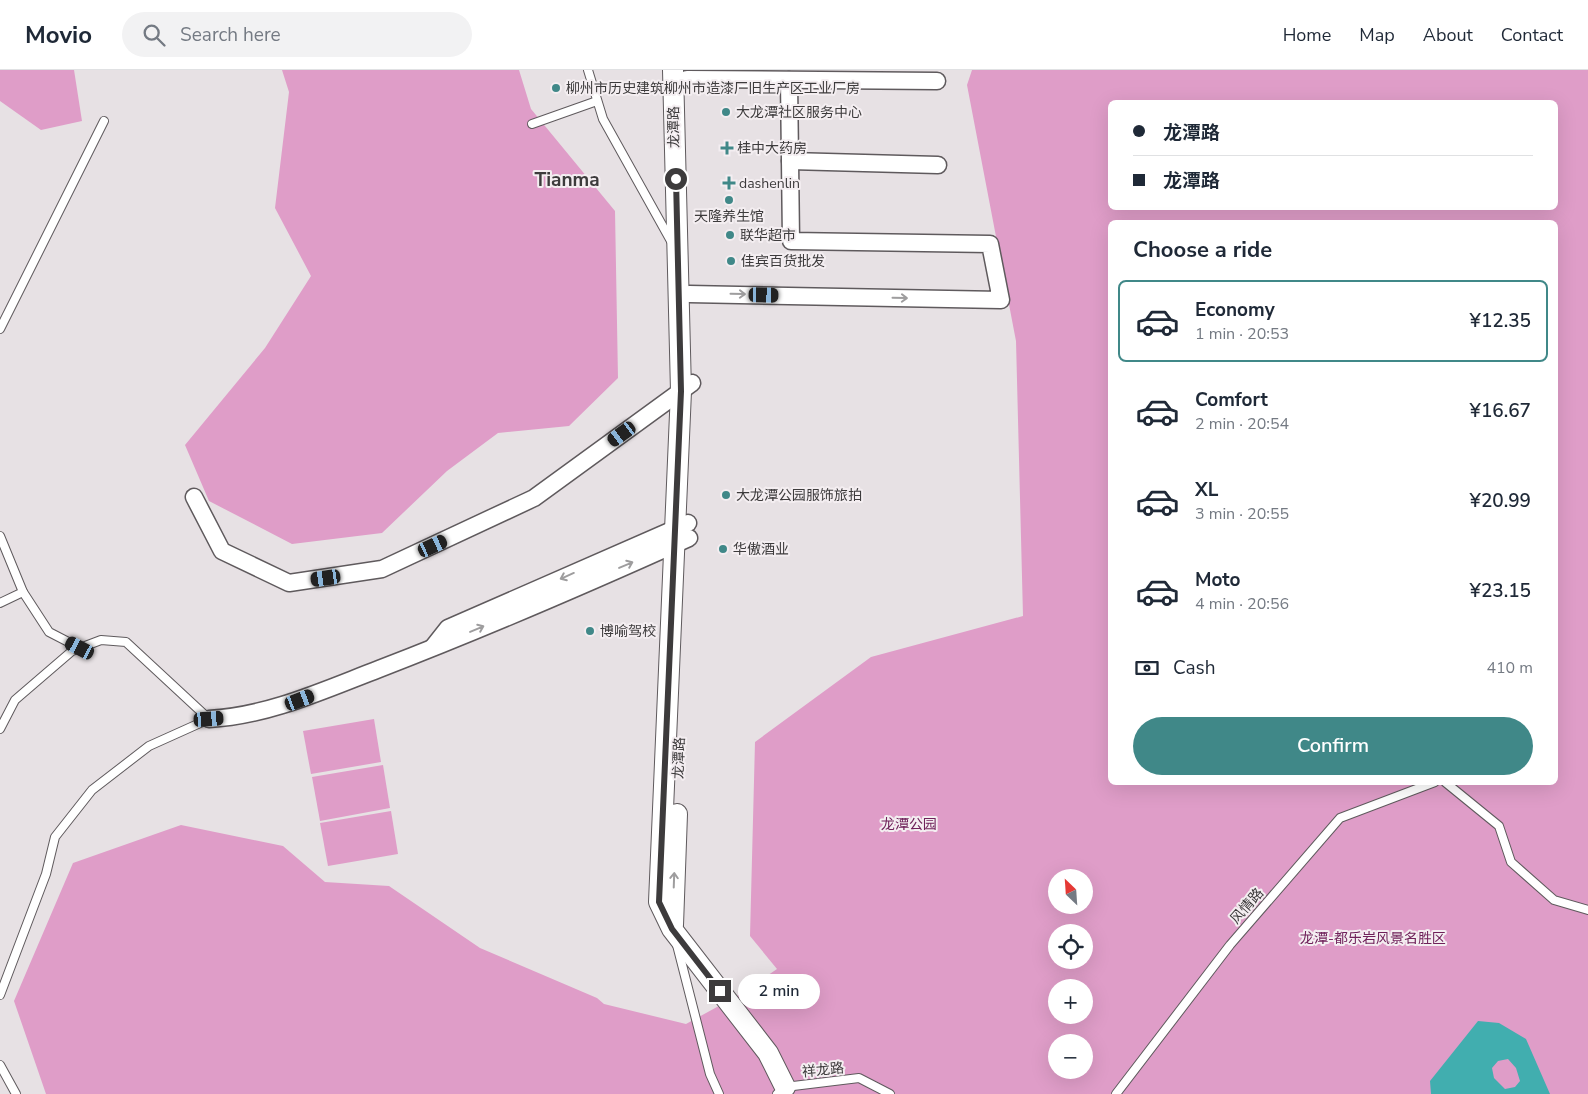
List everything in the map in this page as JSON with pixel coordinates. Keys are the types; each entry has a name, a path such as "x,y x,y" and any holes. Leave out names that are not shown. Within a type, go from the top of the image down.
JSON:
{"street":[{"path":"682,73 790,80 937,81"},
{"name":"龙潭路","path":"682,73 677,252 686,387"},
{"name":"龙潭路","path":"682,73 689,294 682,533 659,902 672,929 768,1053 781,1090"},
{"path":"689,294 1000,300 990,244 791,241 790,80"},
{"path":"790,161 938,164"},
{"path":"194,497 222,551 289,583 382,569 534,498 686,387"},
{"path":"209,719 229,718 300,700 432,649 448,628 682,533"}],"lane":[{"path":"588,70 603,119 677,252"},
{"path":"532,124 597,101"},
{"path":"0,329 104,121"},
{"path":"0,536 23,592 49,632 80,648"},
{"path":"0,603 23,592"},
{"path":"0,729 15,700 72,651 101,640 126,642 209,719 149,746 92,790 55,837 46,874 0,995"},
{"name":"风情路","path":"1116,1094 1230,945 1340,818 1426,785"},
{"path":"1449,785 1499,826 1511,862 1518,869 1554,900 1588,910"},
{"path":"672,929 710,1074 719,1094"},
{"path":"0,1065 2,1079 16,1094"},
{"name":"祥龙路","path":"781,1090 859,1078 890,1094"}],"green space":[{"path":"0,70 74,70 82,121 41,130 0,101"},
{"path":"282,70 519,70 531,109 615,211 618,378 569,426 498,433 447,471 382,533 292,544 209,501 185,445 265,348 311,276 275,208 289,92"},
{"name":"龙潭-都乐岩风景名胜区","path":"972,70 1588,70 1588,1094 46,1094 14,1001 73,863 181,825 283,846 325,882 389,886 480,948 597,998 604,1004 686,1024 737,996 777,969 750,936 755,742 871,657 1023,616 1016,341 967,85"},
{"path":"374,719 381,762 311,774 303,731"},
{"path":"383,765 390,808 320,821 312,777"},
{"path":"391,811 398,854 328,866 320,823"}],"water":[{"path":"1478,1021 1499,1023 1526,1039 1550,1094 1431,1094 1430,1081","holes":["1508,1059 1516,1068 1520,1081 1515,1087 1505,1089 1494,1078 1492,1068 1498,1061"]}],"place":[{"name":"柳州市历史建筑柳州市造漆厂旧生产区工业厂房","path":"556,88"},
{"name":"大龙潭社区服务中心","path":"726,112"},
{"name":"桂中大药房","path":"727,148"},
{"name":"dashenlin","path":"729,183"},
{"name":"天隆养生馆","path":"729,200"},
{"name":"联华超市","path":"730,235"},
{"name":"佳宾百货批发","path":"731,261"},
{"name":"大龙潭公园服饰旅拍","path":"726,495"},
{"name":"华傲酒业","path":"723,549"},
{"name":"博喻驾校","path":"590,631"}],"district":[{"name":"Tianma","path":"567,180"}],"route":[{"path":"676,179 681,391 659,902 672,929 720,991"}],"park label":[{"name":"龙潭公园","path":"909,824"}]}
